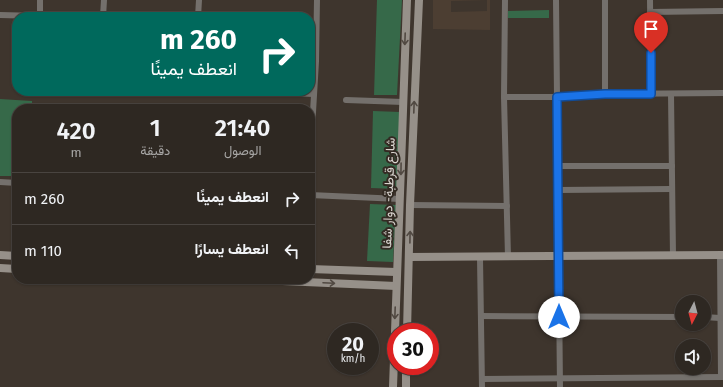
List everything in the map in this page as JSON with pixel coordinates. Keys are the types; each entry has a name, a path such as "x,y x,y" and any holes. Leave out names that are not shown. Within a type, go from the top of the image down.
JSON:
{"main road":[{"name":"شارع قرطبة- دوار شفا","path":"393,387 407,0"},
{"path":"407,323 410,205 419,0"},
{"path":"402,145 413,145"},
{"path":"3,255 3,268"},
{"path":"409,257 480,258 721,255"},
{"path":"315,269 396,272"},
{"path":"315,282 396,286"},
{"path":"406,375 406,387"}],"street":[{"path":"40,0 40,12"},
{"path":"103,12 104,0"},
{"path":"198,12 199,0"},
{"path":"315,63 317,0"},
{"path":"504,0 504,97 508,206 508,257"},
{"path":"556,0 560,387"},
{"path":"605,0 605,94"},
{"path":"650,0 651,94"},
{"path":"650,12 723,11"},
{"path":"0,15 12,16"},
{"path":"504,97 723,93"},
{"path":"671,94 673,256"},
{"path":"346,100 403,102"},
{"path":"558,166 672,166"},
{"path":"0,182 12,183"},
{"path":"558,190 671,189"},
{"path":"315,195 400,199"},
{"path":"410,205 508,206"},
{"path":"482,379 722,377 720,318 721,255"},
{"path":"480,258 482,387"},
{"path":"481,316 675,317"},
{"path":"711,317 720,318"}],"shaded area":[{"path":"433,0 487,0 490,0 490,30 433,29","holes":["487,0 487,11 451,12 451,1"]}],"green space":[{"path":"377,0 402,0 397,95 374,95"},
{"path":"549,10 549,18 508,18 508,11"},
{"path":"0,99 32,101 32,104 12,104 12,176 0,176"},
{"path":"373,111 400,112 397,189 371,188"},
{"path":"370,204 396,205 393,262 367,261"}],"route":[{"path":"559,317 557,97 605,94 651,94 651,53"}]}
